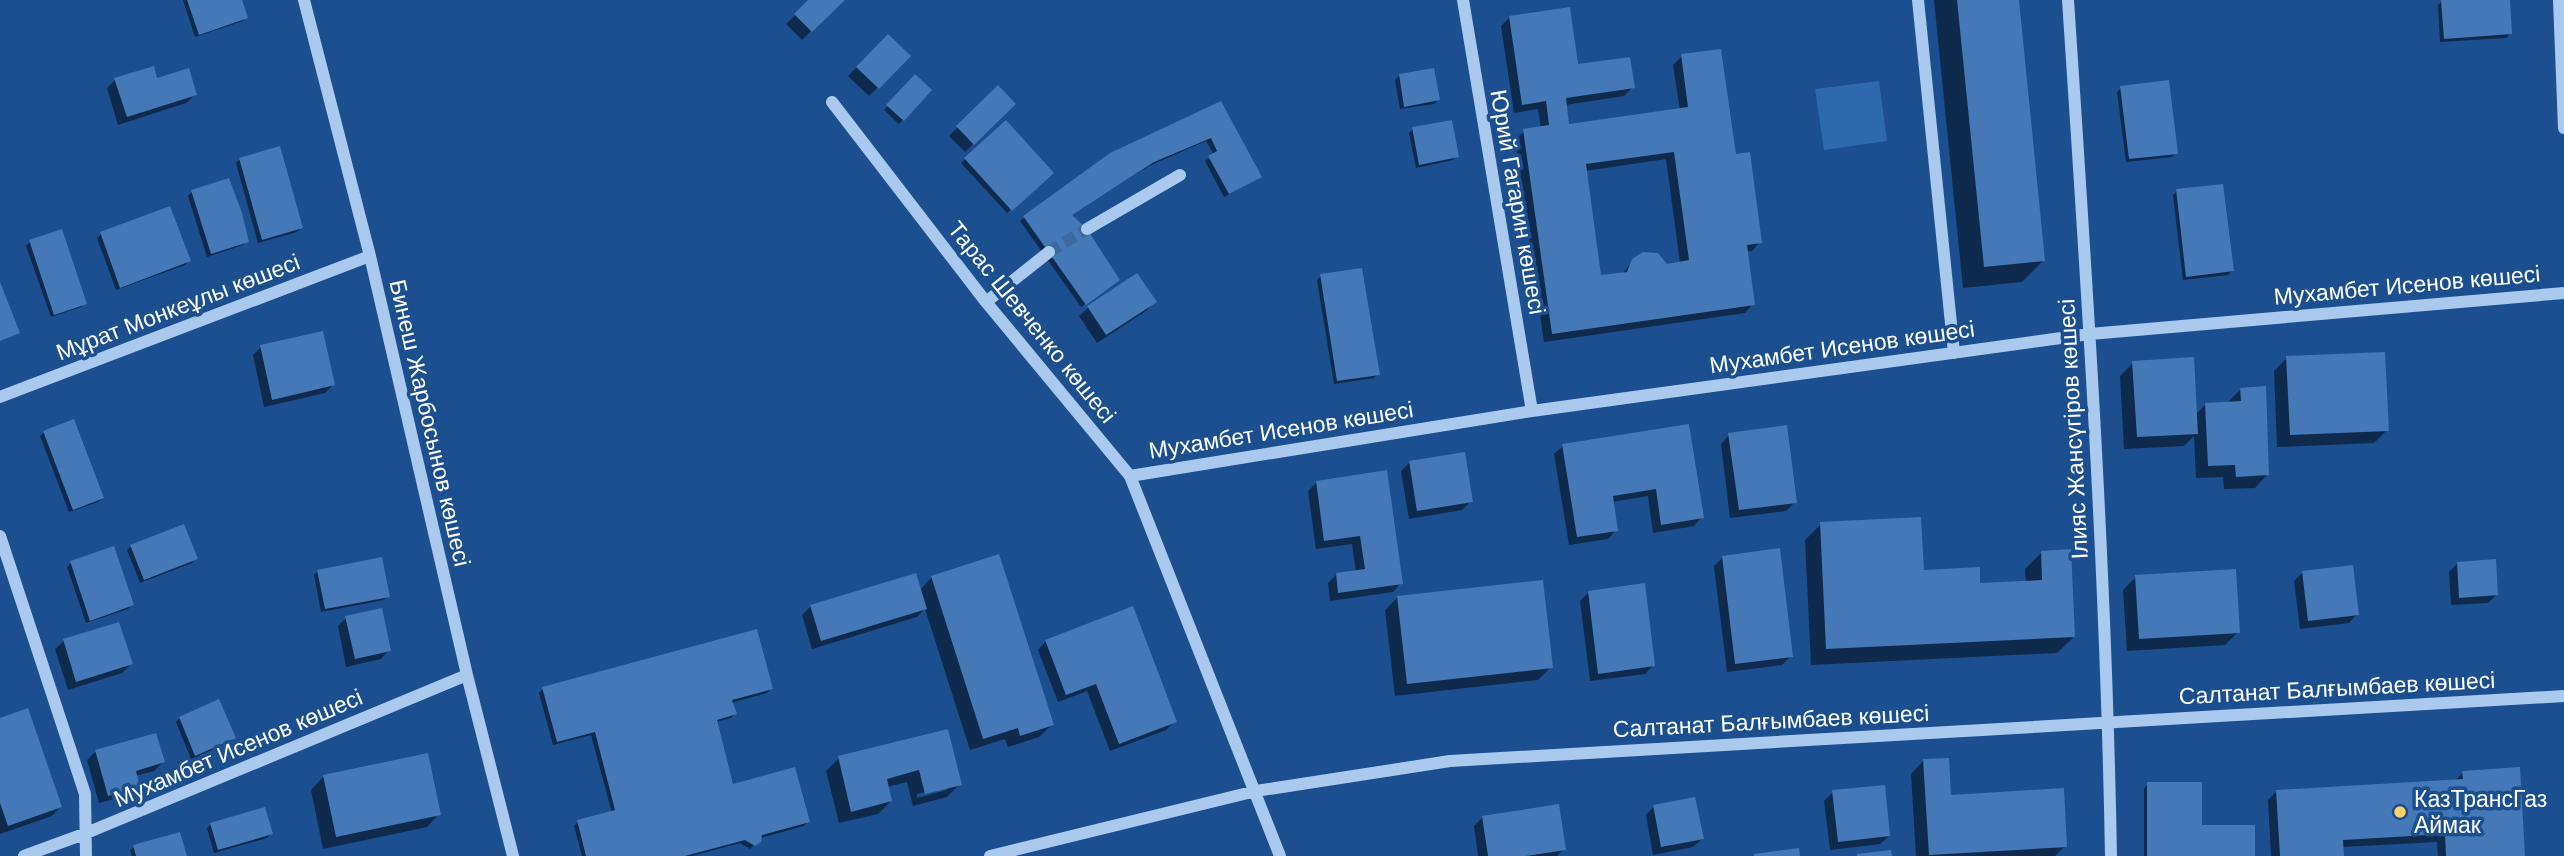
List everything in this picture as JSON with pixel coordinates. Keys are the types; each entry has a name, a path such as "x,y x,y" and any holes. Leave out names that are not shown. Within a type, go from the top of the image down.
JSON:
{"street":[{"name":"Бинеш Жарбосынов көшесі","path":"304,0 370,256 467,675 513,856"},
{"name":"Юрий Гагарин көшесі","path":"1463,0 1532,411"},
{"path":"1918,0 1954,353"},
{"name":"Ілияс Жансүгіров көшесі","path":"2068,0 2090,334 2109,723 2111,856"},
{"path":"2559,0 2564,128"},
{"name":"Тарас Шевченко көшесі","path":"832,102 986,302 1130,476 1280,856"},
{"path":"1087,229 1180,175"},
{"path":"986,302 1049,252"},
{"name":"Мұрат Монкеұлы көшесі","path":"0,397 370,256"},
{"name":"Мухамбет Исенов көшесі","path":"1130,476 1532,411 2090,334 2564,293"},
{"path":"0,536 85,794 86,856"},
{"name":"Мухамбет Исенов көшесі","path":"24,856 84,834 467,675"},
{"name":"Салтанат Балғымбаев көшесі","path":"990,856 1255,791 1450,761 2564,696"}],"shaded area":[{"path":"1879,81 1887,141 1824,150 1815,89"}],"building":[{"path":"187,0 242,0 248,18 199,35"},
{"path":"808,0 845,0 812,32 794,14"},
{"path":"1957,0 2019,0 2045,261 1984,267"},
{"path":"2441,0 2510,0 2512,34 2444,39"},
{"path":"1570,7 1578,64 1630,57 1635,88 1566,98 1569,124 1688,107 1681,54 1721,49 1736,154 1750,152 1762,243 1747,245 1755,305 1552,334 1523,129 1549,125 1546,101 1522,105 1509,16","holes":["1674,152 1689,260 1667,264 1658,253 1643,252 1632,259 1627,272 1601,275 1586,164"]},
{"path":"888,34 911,56 879,89 856,67"},
{"path":"154,66 157,78 189,68 197,95 127,117 114,78"},
{"path":"1434,68 1440,100 1404,107 1399,74"},
{"path":"915,74 932,90 904,121 886,105"},
{"path":"2169,80 2178,154 2129,159 2120,86"},
{"path":"998,85 1016,104 974,145 956,126"},
{"path":"1221,101 1262,177 1229,194 1208,156 1217,151 1211,138 1154,162 1072,215 1087,229 1120,280 1086,305 1023,216 1110,153"},
{"path":"1006,120 1054,173 1012,211 964,158"},
{"path":"1452,120 1459,157 1419,165 1412,127"},
{"path":"280,146 303,228 262,240 239,158"},
{"path":"229,178 249,242 211,254 191,190"},
{"path":"2223,184 2234,271 2186,277 2176,189"},
{"path":"170,206 191,261 120,288 100,232"},
{"path":"62,229 87,304 54,315 29,240"},
{"path":"1362,268 1380,375 1337,381 1320,274"},
{"path":"1137,273 1157,302 1106,335 1087,306"},
{"path":"0,282 20,333 0,341"},
{"path":"323,331 335,385 272,400 260,345"},
{"path":"2385,352 2389,431 2290,435 2286,356"},
{"path":"2194,357 2198,434 2137,437 2132,361"},
{"path":"2266,386 2269,475 2236,477 2235,465 2208,466 2205,403 2241,401 2240,388"},
{"path":"74,419 104,498 73,510 43,431"},
{"path":"1689,424 1704,518 1661,525 1656,489 1613,496 1618,531 1577,537 1562,444"},
{"path":"1787,425 1797,503 1739,510 1728,433"},
{"path":"1465,452 1473,502 1417,511 1409,461"},
{"path":"1387,470 1403,584 1338,593 1336,573 1365,569 1360,536 1324,541 1316,481"},
{"path":"1921,517 1924,570 1980,567 1980,583 2042,580 2041,551 2071,549 2075,637 1826,649 1820,522"},
{"path":"184,524 198,559 144,580 130,545"},
{"path":"114,546 134,605 90,621 70,561"},
{"path":"1780,548 1793,657 1735,664 1722,556"},
{"path":"999,554 1054,725 1020,736 1018,728 983,739 931,576"},
{"path":"382,557 390,597 325,609 317,570"},
{"path":"2496,559 2498,595 2459,598 2457,562"},
{"path":"2353,565 2359,615 2308,621 2302,571"},
{"path":"2236,569 2240,633 2139,639 2135,575"},
{"path":"916,573 927,609 821,641 810,605"},
{"path":"1543,580 1553,668 1407,684 1397,596"},
{"path":"1645,583 1655,666 1598,674 1588,591"},
{"path":"1133,606 1177,722 1119,744 1096,684 1066,695 1045,640"},
{"path":"382,608 391,651 355,659 345,616"},
{"path":"119,622 133,664 76,682 63,639"},
{"path":"757,629 773,689 732,700 737,714 717,720 733,784 795,767 810,822 762,835 761,842 755,846 745,840 685,856 586,856 577,820 615,810 595,732 557,742 542,687"},
{"path":"219,699 236,738 195,756 179,717"},
{"path":"28,708 62,807 8,826 0,803 0,718"},
{"path":"948,729 962,785 925,794 919,770 887,779 892,801 851,812 838,756"},
{"path":"156,733 165,762 136,771 140,787 108,796 95,750"},
{"path":"428,753 441,815 336,837 323,775"},
{"path":"1949,758 1951,795 2064,788 2067,847 1929,855 1923,759"},
{"name":"КазТрансГаз Аймак","path":"2520,767 2525,856 2446,856 2445,834 2343,840 2344,856 2280,856 2276,790 2463,779 2462,771"},
{"path":"2147,782 2202,782 2202,825 2255,825 2255,856 2147,856"},
{"path":"1885,785 1890,836 1838,842 1832,790"},
{"path":"1695,797 1704,839 1661,847 1653,805"},
{"path":"1559,804 1566,850 1526,856 1488,856 1482,816"},
{"path":"265,807 273,834 218,850 210,823"},
{"path":"180,832 187,856 136,856 133,845"},
{"path":"1799,848 1800,856 1754,856 1754,854"},
{"path":"1891,850 1892,856 1857,856 1857,854"}],"tunnel":[{"path":"1049,252 1087,229"}],"place":[{"name":"КазТрансГаз Аймак","path":"2400,812"}]}
